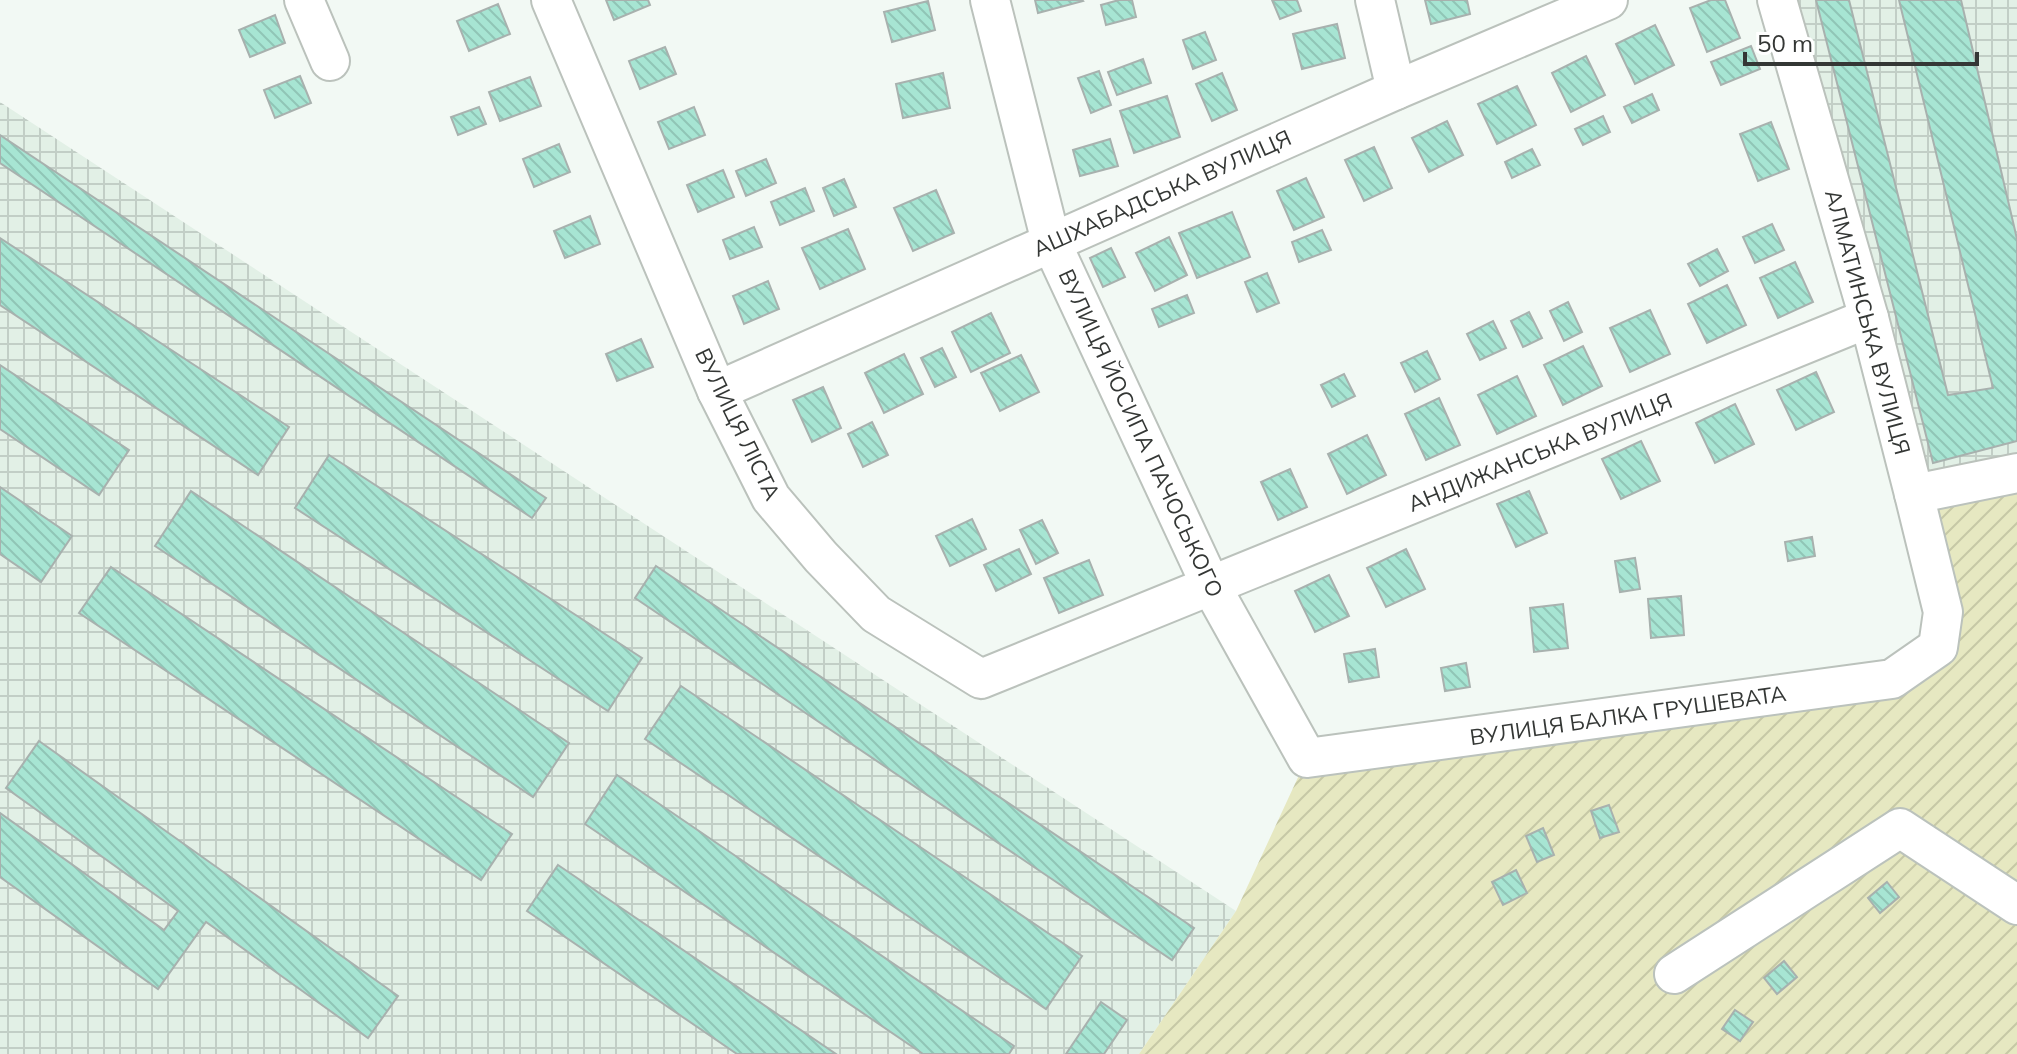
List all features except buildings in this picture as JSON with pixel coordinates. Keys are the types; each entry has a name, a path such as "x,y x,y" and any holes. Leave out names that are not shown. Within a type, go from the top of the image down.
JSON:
{"street":[{"path":"304,0 330,61"},
{"name":"ВУЛИЦЯ ЛІСТА","path":"551,0 717,391 771,498 821,557 876,614 981,679 1211,586"},
{"name":"ВУЛИЦЯ ЙОСИПА ПАЧОСЬКОГО","path":"990,0 1051,242 1211,586 1307,758"},
{"path":"1375,0 1396,90"},
{"name":"АШХАБАДСЬКА ВУЛИЦЯ","path":"717,391 1396,90 1608,0"},
{"name":"АЛМАТИНСЬКА ВУЛИЦЯ","path":"1777,0 1869,318 1914,494 1943,612 1938,647"},
{"name":"АНДИЖАНСЬКА ВУЛИЦЯ","path":"1211,586 1869,318"},
{"path":"1914,494 2017,473"},
{"name":"ВУЛИЦЯ БАЛКА ГРУШЕВАТА","path":"1307,758 1892,679 1938,647"},
{"path":"1674,974 1900,828 2017,905"}],"shaded area":[{"path":"1793,0 2017,0 2017,473 1914,494"},
{"path":"0,102 1236,911 1139,1054 0,1054"}],"green space":[{"path":"2017,473 2017,1054 1139,1054 1236,911 1307,758 1892,679 1938,647 1914,494"}]}
